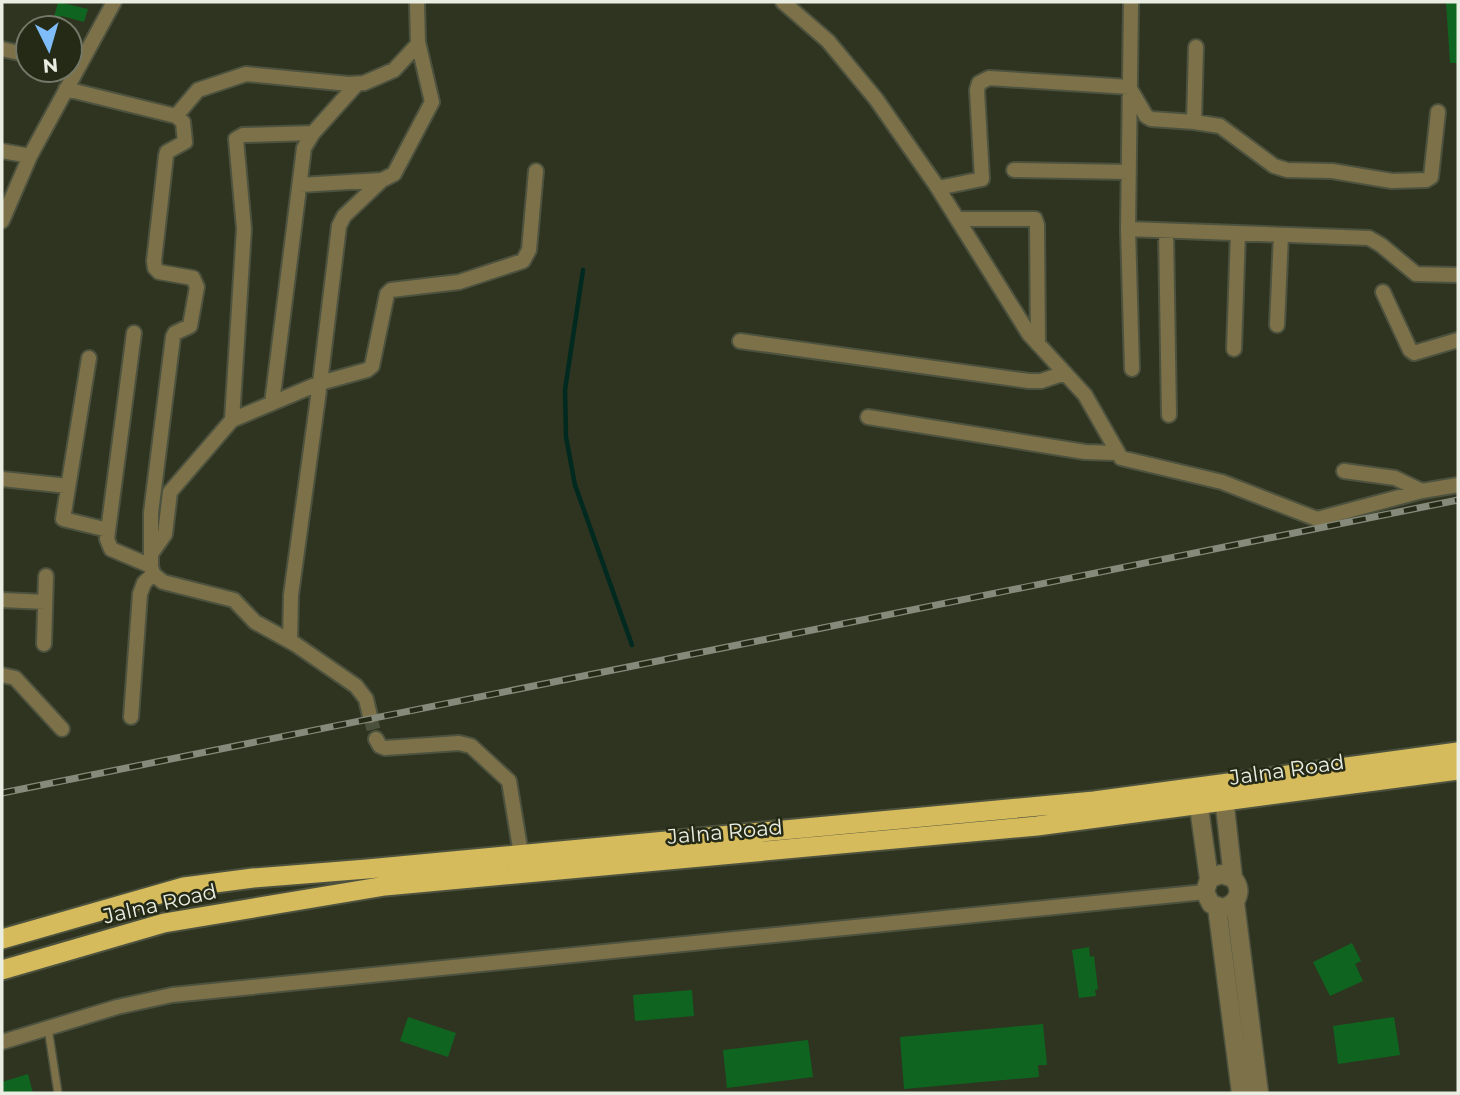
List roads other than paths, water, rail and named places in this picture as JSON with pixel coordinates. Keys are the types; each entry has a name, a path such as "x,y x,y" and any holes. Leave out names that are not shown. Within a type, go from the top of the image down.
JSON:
{"highway":[{"name":"Jalna Road","path":"2,970 164,923 385,886 1023,827 1458,752"},
{"name":"Jalna Road","path":"1224,792 1458,770"},
{"name":"Jalna Road","path":"2,939 184,887 253,878 1094,801 1198,796"}],"street":[{"path":"84,50 114,2"},
{"path":"290,641 290,595 341,220 382,180 394,174 432,102 418,42 417,2"},
{"path":"783,2 828,41 876,99 938,188 1029,334 1089,402 1116,453 1127,460 1222,482 1313,519 1322,519 1422,491 1458,485"},
{"path":"1130,2 1128,229 1132,369"},
{"path":"272,403 304,148 313,133 356,85 394,70 415,49 418,42"},
{"path":"1194,122 1196,47"},
{"path":"176,116 198,90 246,74 356,85"},
{"path":"938,188 978,182 982,179 977,90 983,79 1129,87"},
{"path":"3,215 68,84"},
{"path":"1129,87 1146,116 1151,119 1213,124 1226,130 1280,169 1332,172 1392,181 1426,180 1431,177 1438,112"},
{"path":"66,89 176,116 183,122 186,139 183,145 170,150 166,156 154,261 159,272 193,278 197,287 190,326 175,333 173,337 151,513 152,565 163,582 234,600 255,622 290,641 356,686 366,699 370,716"},
{"path":"232,421 244,229 236,139 243,135 313,133"},
{"path":"2,150 30,156"},
{"path":"1014,170 1129,172"},
{"path":"131,717 140,594 165,534 170,492 232,421 320,383 367,370 372,366 387,294 391,290 459,282 523,261 529,250 536,171"},
{"path":"300,186 382,180"},
{"path":"958,219 1035,219 1038,344"},
{"path":"1128,229 1368,238 1381,245 1416,274 1458,275"},
{"path":"1166,231 1169,415"},
{"path":"1234,349 1238,233"},
{"path":"1278,325 1281,235"},
{"path":"1383,292 1410,350 1414,353 1458,340"},
{"path":"134,333 107,539 111,549 152,565"},
{"path":"740,341 1029,381 1041,381 1065,373"},
{"path":"89,358 64,519 108,530"},
{"path":"868,417 1091,453 1116,453"},
{"path":"1344,471 1401,479 1422,491"},
{"path":"2,479 68,486"},
{"path":"44,644 46,576"},
{"path":"2,600 45,602"},
{"path":"2,675 15,678 62,729"},
{"path":"376,739 380,746 385,748 459,743 471,747 509,781 521,854"},
{"path":"1224,792 1233,878 1239,889 1235,902 1259,1093"},
{"path":"1198,796 1211,904 1223,908 1235,902"},
{"path":"2,1042 117,1007 172,995 1207,886 1221,874 1233,878"},
{"path":"1217,907 1241,1093"}],"lane":[{"path":"48,1028 58,1093"}],"waterway":[{"path":"583,270 565,390 566,437 575,485 632,645"}],"tunnel":[{"path":"370,716 376,739"}],"railway":[{"path":"2,793 1458,500"}]}
